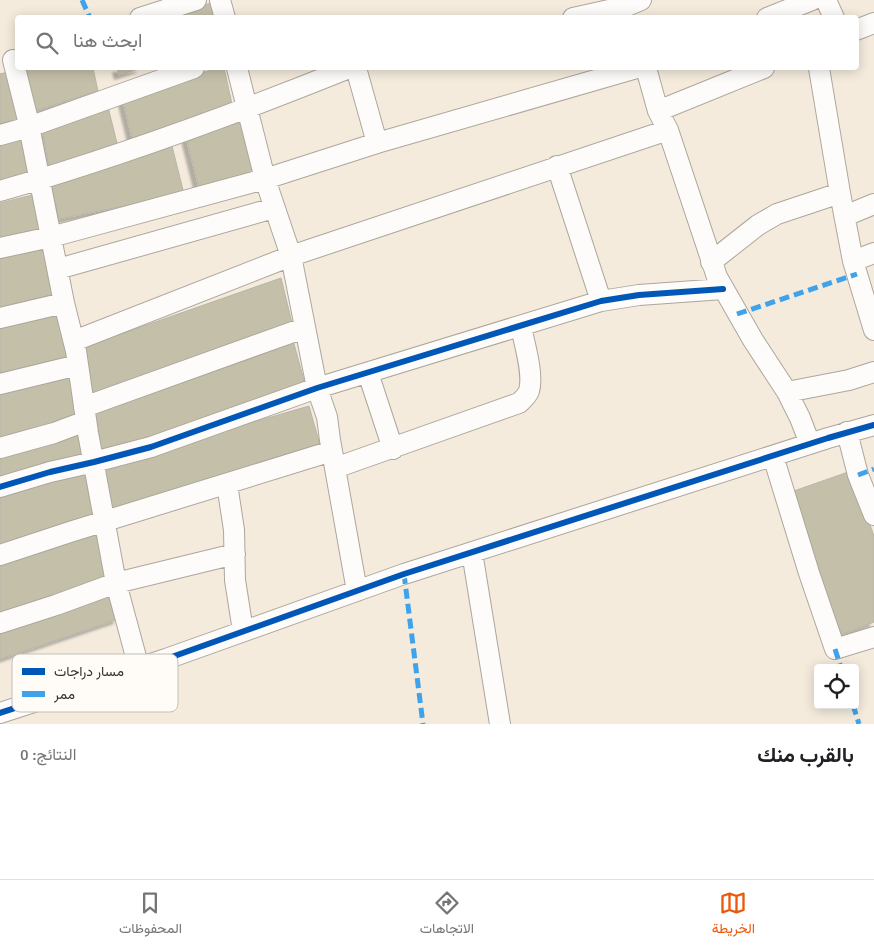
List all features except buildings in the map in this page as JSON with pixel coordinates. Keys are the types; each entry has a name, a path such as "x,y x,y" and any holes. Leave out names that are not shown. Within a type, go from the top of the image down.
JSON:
{"street":[{"path":"149,15 196,0"},
{"path":"220,0 224,15"},
{"path":"774,15 812,0"},
{"path":"826,0 833,15"},
{"path":"591,15 633,8"},
{"path":"859,29 874,23"},
{"path":"10,61 29,126 64,303 74,341 85,414 116,583 135,654"},
{"path":"0,135 188,70"},
{"path":"238,70 274,208 291,256 317,388 327,417 357,591"},
{"path":"0,191 39,180 248,108 344,70"},
{"path":"357,70 377,143"},
{"path":"0,248 51,237 266,179 377,143 630,70"},
{"path":"647,70 658,111 668,130 711,262 723,289 787,392 810,444"},
{"path":"658,111 759,70"},
{"path":"819,70 853,261 874,330"},
{"path":"74,341 291,256 668,130"},
{"path":"556,166 601,301"},
{"path":"711,262 751,230 777,214 840,193"},
{"path":"844,216 874,204"},
{"path":"58,269 274,208"},
{"path":"853,261 874,253"},
{"path":"0,487 50,472 151,447 317,388 601,301 639,295 723,289"},
{"path":"0,318 64,303"},
{"path":"0,555 227,484 393,449 512,407 523,399 530,387 530,372 520,326"},
{"path":"0,448 54,433 85,414 304,328"},
{"path":"0,384 78,364"},
{"path":"368,372 393,449"},
{"path":"787,392 849,380 874,372"},
{"path":"178,654 472,552 874,425"},
{"path":"847,432 858,475 874,515"},
{"path":"772,456 835,649 874,637"},
{"path":"227,484 234,530 235,580 243,631"},
{"path":"472,552 500,724"},
{"path":"0,623 116,583 235,554"},
{"path":"0,713 12,709"}],"marked path":[{"path":"82,0 89,15"},
{"path":"737,314 857,274"},
{"path":"858,475 874,469"},
{"path":"404,574 423,724"},
{"path":"835,649 840,664"},
{"path":"854,709 859,724"}],"cycle path":[{"path":"0,487 50,472 151,447 317,388 601,301 639,295 723,289"},
{"path":"178,655 404,574 828,438 874,425"},
{"path":"0,713 12,709"}]}
